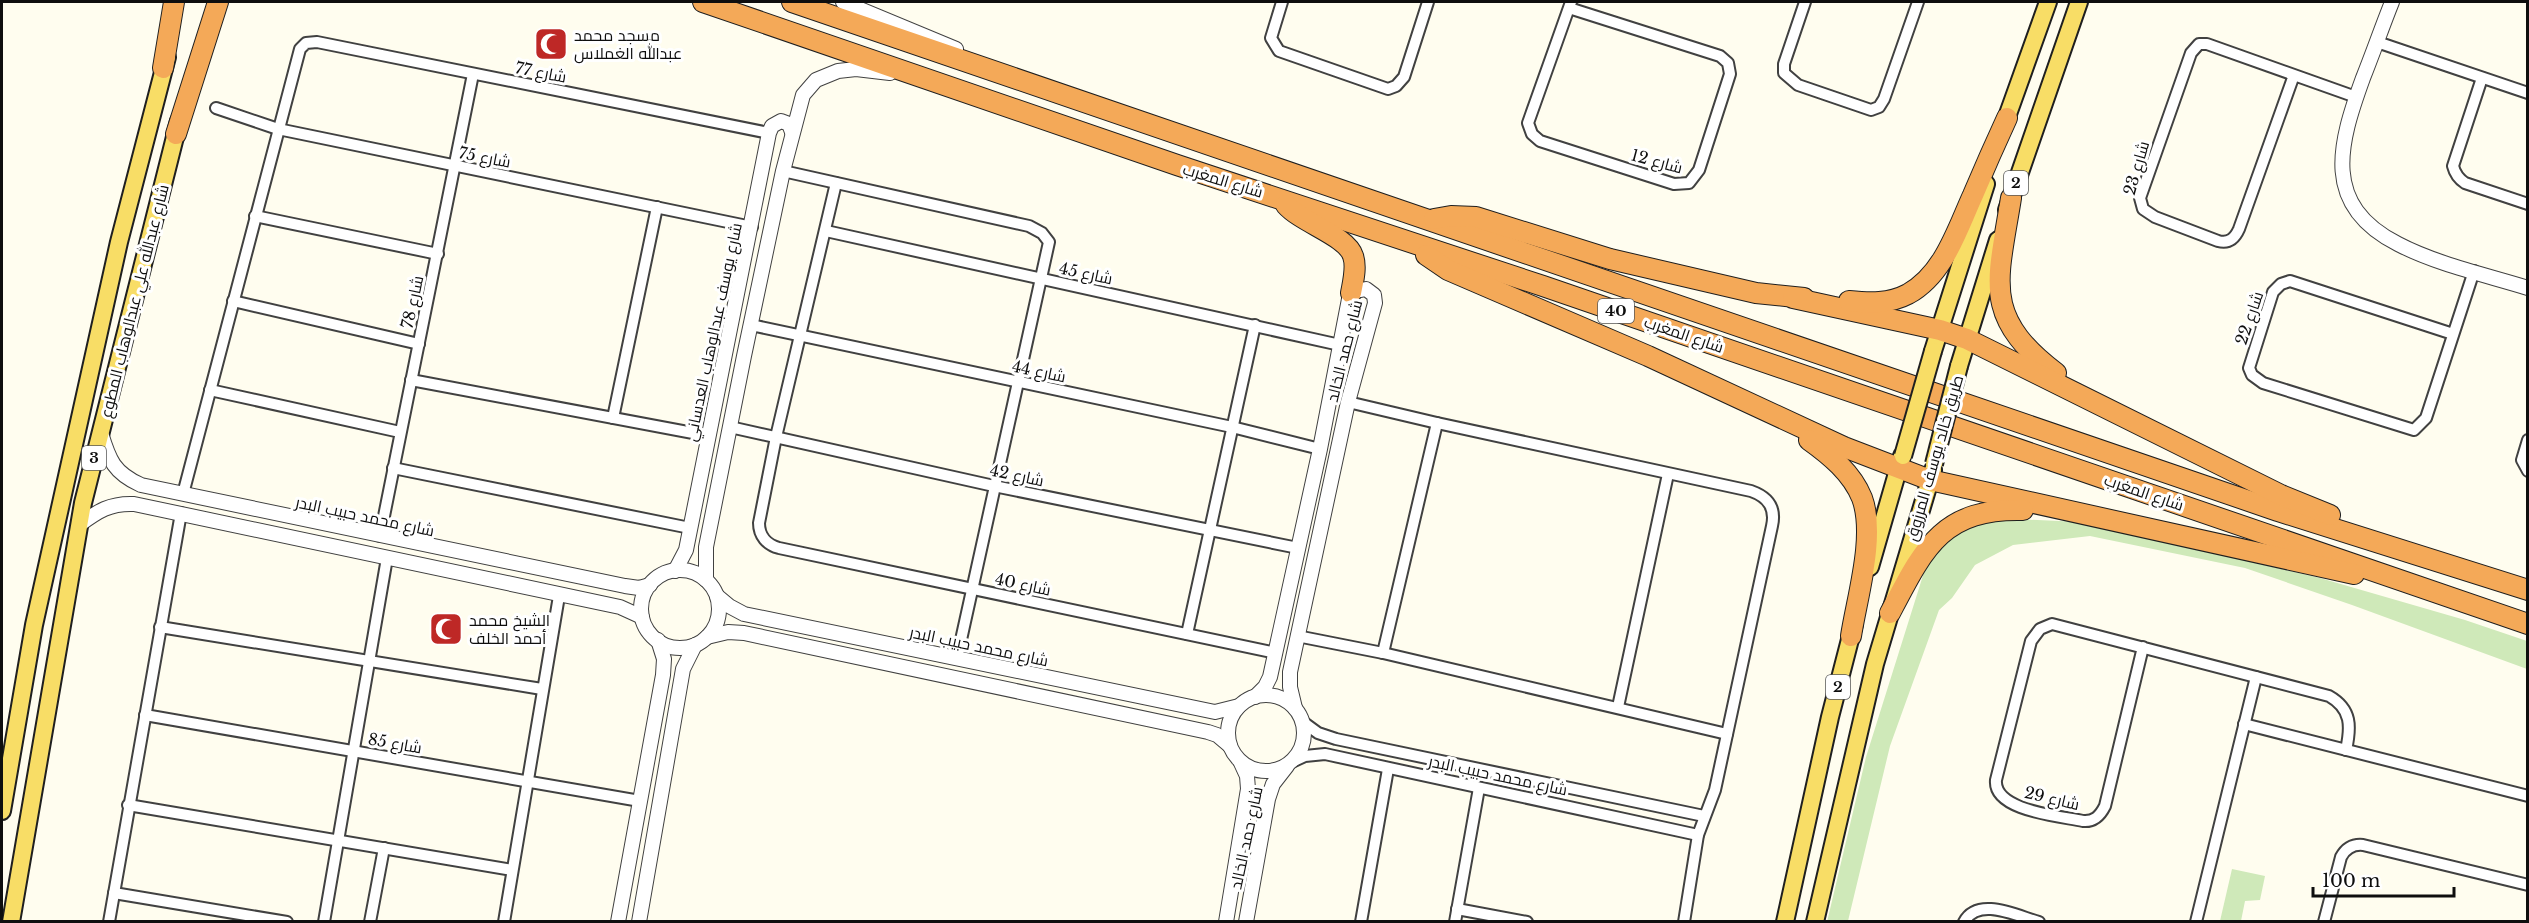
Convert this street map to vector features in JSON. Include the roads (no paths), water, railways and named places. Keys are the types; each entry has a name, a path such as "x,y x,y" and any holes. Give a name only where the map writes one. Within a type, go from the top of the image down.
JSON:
{"highway":[{"path":"163,68 174,2"},
{"path":"176,134 218,2"},
{"name":"شارع المغرب","path":"694,2 709,4 1176,165 1554,290 2528,624"},
{"name":"شارع المغرب","path":"792,2 1047,87 2267,507 2528,590"},
{"path":"1793,298 1881,302 1900,297 1918,287 1934,271 1950,246 2007,118"},
{"path":"1280,198 1303,220 1349,247 1354,267 1351,293"},
{"path":"2011,198 2000,275 2004,314 2024,345 2092,400"},
{"path":"1428,220 1441,216 1476,217 1610,259 1756,293 1793,298 1940,330 1967,339 2281,495 2446,563"},
{"path":"1416,245 1448,270 1648,356 1764,411 1900,462 2072,513 2319,568 2424,588"},
{"path":"1764,411 1814,444 1839,465 1862,498 1866,544 1851,636"},
{"path":"1890,613 1910,574 1932,543 1955,522 1977,513 2000,510 2072,513"}],"main road":[{"name":"شارع عبدالله علي عبدالوهاب المطوع","path":"2,811 34,625 119,242 163,68 183,2"},
{"name":"شارع عبدالله علي عبدالوهاب المطوع","path":"12,921 79,525 209,2"},
{"name":"طريق خالد يوسف المرزوق","path":"1785,921 1830,717 1900,462 1932,351 2007,118 2048,2"},
{"name":"طريق خالد يوسف المرزوق","path":"1815,921 1875,664 1932,472 1959,366 2011,198 2079,2"}],"street":[{"path":"843,2 1047,87"},
{"path":"1282,2 1271,38 1279,51 1388,88 1396,86 1404,77 1428,2"},
{"path":"1805,2 1784,64 1784,73 1797,85 1871,110 1879,107 1884,99 1918,2"},
{"path":"2392,2 2345,130 2341,164 2344,181 2355,207 2375,229 2398,245 2528,288"},
{"name":"شارع 12","path":"1570,5 1720,56 1728,63 1730,74 1699,170 1689,183 1674,184 1540,141 1532,134 1528,123 1570,5"},
{"name":"شارع 77","path":"278,129 300,49 306,43 316,42 769,133"},
{"path":"2377,42 2528,93"},
{"name":"شارع 23","path":"2294,75 2239,229 2233,238 2226,242 2218,241 2155,217 2143,209 2140,198 2190,53 2196,46 2208,44 2356,97"},
{"path":"706,580 706,547 744,356 783,171 803,95 811,84 822,76 838,71 856,69 914,75"},
{"name":"شارع 78","path":"380,536 473,74"},
{"path":"2482,78 2453,166 2454,170 2465,183 2528,204"},
{"name":"شارع 75","path":"216,108 278,129 752,227"},
{"path":"769,133 772,126 781,121 789,124 792,132"},
{"path":"183,494 278,129"},
{"name":"شارع يوسف عبدالوهاب العدساني","path":"675,571 684,558 769,133"},
{"path":"783,171 1029,226 1042,233 1049,245 957,658"},
{"path":"776,436 836,183"},
{"path":"613,418 657,207"},
{"path":"255,216 438,254"},
{"name":"شارع 45","path":"826,231 1340,345"},
{"name":"شارع 22","path":"2452,334 2290,280 2278,286 2273,292 2249,368 2252,375 2263,383 2413,430 2420,426 2426,418 2474,272"},
{"name":"شارع حمد الخالد","path":"1255,697 1268,682 1276,653 1351,293 1366,289 1374,295 1376,300 1348,402 1297,636 1289,683 1295,708"},
{"path":"233,301 418,344"},
{"name":"شارع 44","path":"751,324 1232,427 1320,449"},
{"path":"1187,634 1256,326"},
{"path":"725,355 734,362 744,356"},
{"path":"720,379 728,375 732,376 738,382 738,387"},
{"path":"411,380 709,436"},
{"path":"210,390 400,432"},
{"path":"1348,402 1751,491 1765,497 1772,507 1772,526 1715,790 1698,835 1683,921"},
{"path":"1383,653 1437,423"},
{"name":"شارع 42","path":"730,427 994,486 1298,548"},
{"name":"شارع محمد حبيب البدر","path":"101,433 108,456 116,470 141,485 625,586 639,588 650,585"},
{"name":"شارع 40","path":"776,436 759,523 760,532 766,541 779,548 1276,653"},
{"path":"2528,440 2522,460 2528,471"},
{"path":"393,468 690,528"},
{"path":"1618,707 1668,474"},
{"path":"134,504 130,496 134,488 141,485"},
{"path":"1312,485 1314,489 1321,492 1329,488"},
{"path":"79,525 101,509 116,503 134,504 624,608 642,617"},
{"path":"1306,510 1314,506 1322,510 1324,514"},
{"path":"249,528 256,524 258,517 255,510"},
{"path":"109,921 181,513"},
{"path":"278,533 278,520 283,516"},
{"path":"462,574 466,568 465,553"},
{"path":"324,921 387,558"},
{"path":"487,580 483,571 487,563 495,559"},
{"path":"707,637 718,618 717,596 706,580 695,573 675,571 661,576 650,585 644,597 642,617 650,632 658,640 676,647 695,645 707,637 737,632 852,655 1196,729 1217,735 1230,746 1241,763 1248,768 1264,772 1289,764 1303,743 1303,722 1295,708 1280,697 1267,695 1255,697 1239,706 1229,725 1230,746"},
{"path":"504,921 559,596"},
{"name":"شارع محمد حبيب البدر","path":"717,596 744,614 1200,709 1220,712 1239,706"},
{"path":"737,632 735,621 744,614"},
{"name":"شارع 29","path":"2143,647 2105,806 2098,817 2090,821 2083,821 2019,807 2001,797 1996,790 1996,780 2031,641 2036,632 2044,626 2057,625 2143,647 2256,677 2323,694 2337,701 2345,711 2350,731 2346,750"},
{"path":"160,627 543,689"},
{"path":"829,651 835,639 833,632"},
{"path":"1297,636 1383,653 1727,734"},
{"path":"852,655 849,648 851,641 858,637"},
{"path":"618,921 664,665 663,653 658,640"},
{"path":"639,921 683,669 695,645"},
{"path":"664,665 675,661 683,669"},
{"path":"2196,921 2256,677"},
{"path":"1064,701 1070,697 1073,690 1071,682"},
{"path":"1091,707 1088,699 1091,691 1098,688"},
{"path":"1196,729 1202,723 1203,716 1200,709"},
{"name":"شارع 85","path":"145,715 640,801"},
{"name":"شارع محمد حبيب البدر","path":"1303,722 1318,733 1336,739 1704,816"},
{"path":"2244,724 2528,796"},
{"path":"1330,756 1327,745 1336,739"},
{"name":"شارع محمد حبيب البدر","path":"1289,764 1315,753 1698,835"},
{"name":"شارع حمد الخالد","path":"1226,921 1248,796 1248,780 1241,763"},
{"name":"شارع حمد الخالد","path":"1246,921 1268,799 1273,784 1289,764"},
{"path":"1362,921 1388,769"},
{"path":"1529,798 1538,792 1536,781"},
{"path":"1551,803 1547,793 1555,785"},
{"path":"1455,921 1479,788"},
{"path":"1248,796 1259,791 1268,799"},
{"path":"128,805 512,870"},
{"path":"2324,921 2341,857 2345,850 2354,845 2363,845 2528,885"},
{"path":"370,921 384,848"},
{"path":"114,893 287,921"},
{"path":"1964,921 1973,911 1983,908 2039,921"},
{"path":"1457,909 1527,921"}],"place":[{"name":"مسجد محمد عبدالله الغملاس","path":"551,44"},
{"name":"الشيخ محمد أحمد الخلف","path":"446,629"}]}
